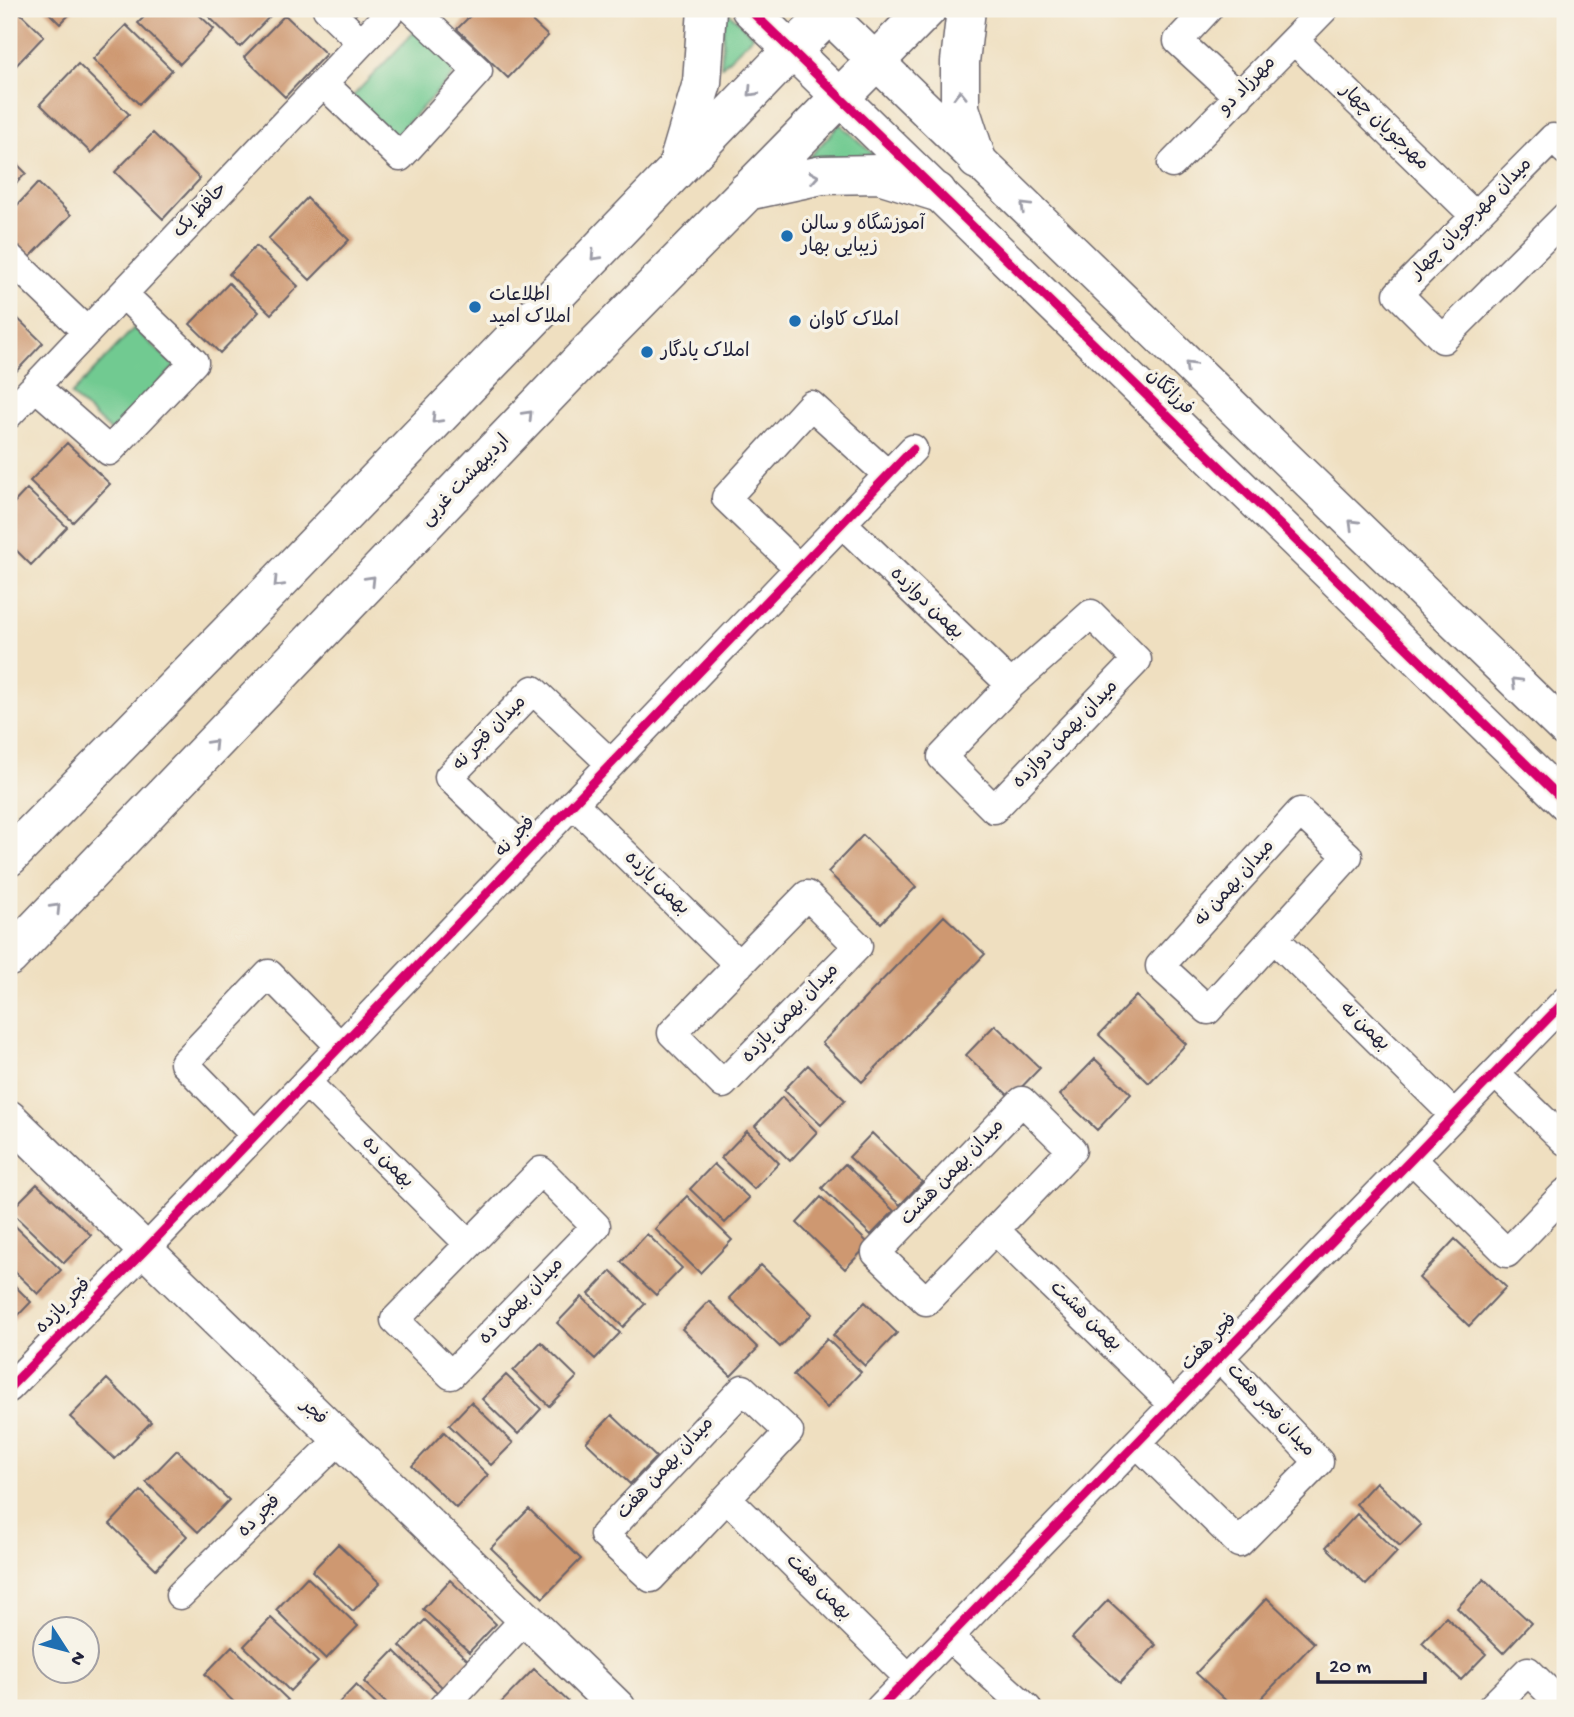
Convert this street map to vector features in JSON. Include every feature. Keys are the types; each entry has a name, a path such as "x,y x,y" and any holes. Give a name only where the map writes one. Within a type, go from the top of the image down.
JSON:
{"main road":[{"path":"675,173 702,83 707,9"},
{"name":"اردیبهشت غربی","path":"9,957 553,390 927,9"},
{"path":"966,9 960,62 960,108 976,160"},
{"path":"9,857 675,173 828,11"},
{"path":"747,191 822,175 879,174 937,192"}],"street":[{"path":"327,9 361,43"},
{"name":"حافظ یک","path":"9,414 393,9"},
{"path":"323,83 400,157 478,71 412,9"},
{"name":"فرزانگان","path":"749,9 1565,802"},
{"path":"1208,9 1178,41 1239,97"},
{"name":"مهرزاد دو","path":"1172,164 1324,9"},
{"name":"فرزانگان","path":"828,11 976,160 1565,729"},
{"name":"مهرجویان چهار","path":"1294,40 1475,216"},
{"name":"میدان مهرجویان چهار","path":"1565,150 1553,138 1398,294 1443,339 1565,218"},
{"path":"9,257 87,332"},
{"path":"35,386 109,451 194,362 123,294"},
{"path":"799,568 726,498 811,405 888,475"},
{"name":"فجر نه","path":"145,1250 913,449"},
{"name":"بهمن دوازده","path":"842,523 1011,685"},
{"name":"میدان بهمن دوازده","path":"1091,614 1137,660 995,809 942,757 1011,685 1091,614"},
{"name":"میدان فجر نه","path":"527,852 449,777 533,690 611,764"},
{"name":"بهمن یازده","path":"573,803 739,965"},
{"name":"میدان بهمن نه","path":"1300,812 1348,856 1273,938 1208,1010 1160,966 1300,812"},
{"name":"میدان بهمن یازده","path":"807,895 858,946 723,1084 671,1033 739,965 807,895"},
{"name":"بهمن نه","path":"1273,938 1454,1115"},
{"path":"255,1135 184,1063 269,974 340,1046"},
{"name":"فجر هفت","path":"880,1708 1565,1001"},
{"path":"1495,1073 1565,1141"},
{"name":"بهمن ده","path":"306,1082 469,1244"},
{"name":"میدان بهمن هشت","path":"1022,1101 1072,1150 995,1230 926,1301 876,1253 1022,1101"},
{"name":"فجر","path":"9,1118 618,1708"},
{"path":"1412,1159 1507,1253 1565,1193"},
{"name":"میدان بهمن ده","path":"541,1171 596,1226 451,1375 395,1320 469,1244 541,1171"},
{"name":"بهمن هشت","path":"995,1230 1174,1405"},
{"name":"فجر یازده","path":"9,1388 145,1250"},
{"name":"میدان فجر هفت","path":"1137,1443 1239,1543 1319,1462 1220,1358"},
{"name":"میدان بهمن هفت","path":"743,1389 789,1432 727,1498 651,1578 604,1535 743,1389"},
{"name":"فجر ده","path":"180,1595 340,1438"},
{"name":"بهمن هفت","path":"727,1498 909,1678"},
{"path":"442,1708 525,1619"},
{"path":"949,1637 1027,1708"},
{"path":"1491,1708 1528,1671 1565,1708"}],"green space":[{"path":"725,9 753,36 721,67"},
{"path":"416,30 458,70 394,137 352,97"},
{"path":"840,124 876,157 808,159"},
{"path":"134,328 175,366 113,433 71,395"}],"building":[{"path":"9,9 16,9 44,36 9,73"},
{"path":"45,9 75,9 60,24"},
{"path":"152,9 193,9 214,29 180,64 138,23"},
{"path":"201,9 277,9 240,47"},
{"path":"347,9 361,9 354,16"},
{"path":"477,9 519,9 548,36 508,78 457,29"},
{"path":"285,15 326,54 285,97 244,57"},
{"path":"126,25 172,70 139,104 93,59"},
{"path":"78,64 129,114 91,153 40,104"},
{"path":"153,133 200,179 163,219 115,172"},
{"path":"9,156 26,173 9,191"},
{"path":"38,183 71,215 28,259 9,240 9,214"},
{"path":"307,198 349,240 310,280 268,239"},
{"path":"256,246 298,286 271,314 229,274"},
{"path":"229,283 259,312 220,353 190,324"},
{"path":"9,310 43,343 9,379"},
{"path":"67,443 110,484 73,522 30,481"},
{"path":"27,489 67,527 31,565 9,543 9,508"},
{"path":"863,835 916,887 881,923 828,872"},
{"path":"944,916 985,954 862,1082 822,1043"},
{"path":"1136,996 1186,1044 1149,1083 1099,1035"},
{"path":"995,1025 1040,1068 1011,1098 966,1055"},
{"path":"1095,1059 1131,1094 1097,1130 1060,1095"},
{"path":"808,1065 845,1100 821,1125 784,1090"},
{"path":"782,1097 817,1132 790,1161 755,1126"},
{"path":"747,1131 779,1163 754,1189 721,1158"},
{"path":"872,1133 922,1182 900,1205 849,1157"},
{"path":"714,1164 749,1198 725,1223 690,1189"},
{"path":"845,1164 894,1211 871,1235 822,1188"},
{"path":"37,1184 91,1235 64,1263 10,1211"},
{"path":"687,1196 732,1240 700,1273 655,1229"},
{"path":"821,1197 869,1244 845,1269 797,1223"},
{"path":"11,1222 61,1270 38,1294 9,1266"},
{"path":"647,1234 682,1268 656,1295 621,1262"},
{"path":"1455,1239 1506,1287 1469,1326 1419,1278"},
{"path":"761,1265 812,1314 780,1347 729,1298"},
{"path":"611,1271 645,1304 623,1327 589,1294"},
{"path":"9,1280 31,1302 9,1325"},
{"path":"582,1297 620,1333 595,1359 557,1323"},
{"path":"709,1301 758,1348 731,1376 682,1329"},
{"path":"865,1302 897,1333 865,1366 833,1335"},
{"path":"827,1339 861,1372 827,1408 793,1375"},
{"path":"541,1342 577,1377 549,1406 513,1371"},
{"path":"506,1375 541,1409 518,1434 482,1399"},
{"path":"107,1379 151,1422 115,1459 70,1417"},
{"path":"471,1402 513,1443 491,1465 449,1425"},
{"path":"612,1415 656,1457 630,1484 586,1442"},
{"path":"444,1432 488,1475 456,1508 412,1466"},
{"path":"177,1450 229,1500 198,1532 146,1482"},
{"path":"1376,1482 1421,1525 1400,1546 1356,1504"},
{"path":"141,1491 187,1536 156,1569 110,1524"},
{"path":"529,1509 581,1559 543,1598 491,1548"},
{"path":"1357,1514 1397,1552 1366,1585 1326,1547"},
{"path":"338,1544 380,1583 353,1611 312,1571"},
{"path":"307,1577 358,1626 326,1659 276,1610"},
{"path":"1484,1579 1531,1623 1503,1653 1457,1608"},
{"path":"450,1580 496,1624 469,1652 423,1609"},
{"path":"1267,1598 1314,1643 1252,1708 1234,1708 1196,1673"},
{"path":"1108,1600 1156,1645 1120,1683 1072,1638"},
{"path":"1446,1617 1486,1654 1461,1680 1422,1643"},
{"path":"271,1618 318,1662 290,1691 244,1646"},
{"path":"425,1620 470,1662 444,1689 400,1646"},
{"path":"232,1646 288,1700 279,1708 240,1708 205,1674"},
{"path":"394,1651 439,1694 426,1708 391,1708 364,1682"},
{"path":"534,1669 575,1708 496,1708"},
{"path":"356,1685 380,1708 334,1708"}],"cycle path":[{"path":"749,9 1565,802"},
{"path":"9,1388 145,1250 913,449"},
{"path":"880,1708 1565,1001"}],"place":[{"name":"آموزشگاه و سالن زیبایی بهار","path":"787,236"},
{"name":"اطلاعات املاک امید","path":"475,307"},
{"name":"املاک کاوان","path":"795,321"},
{"name":"املاک یادگار","path":"647,352"}]}
